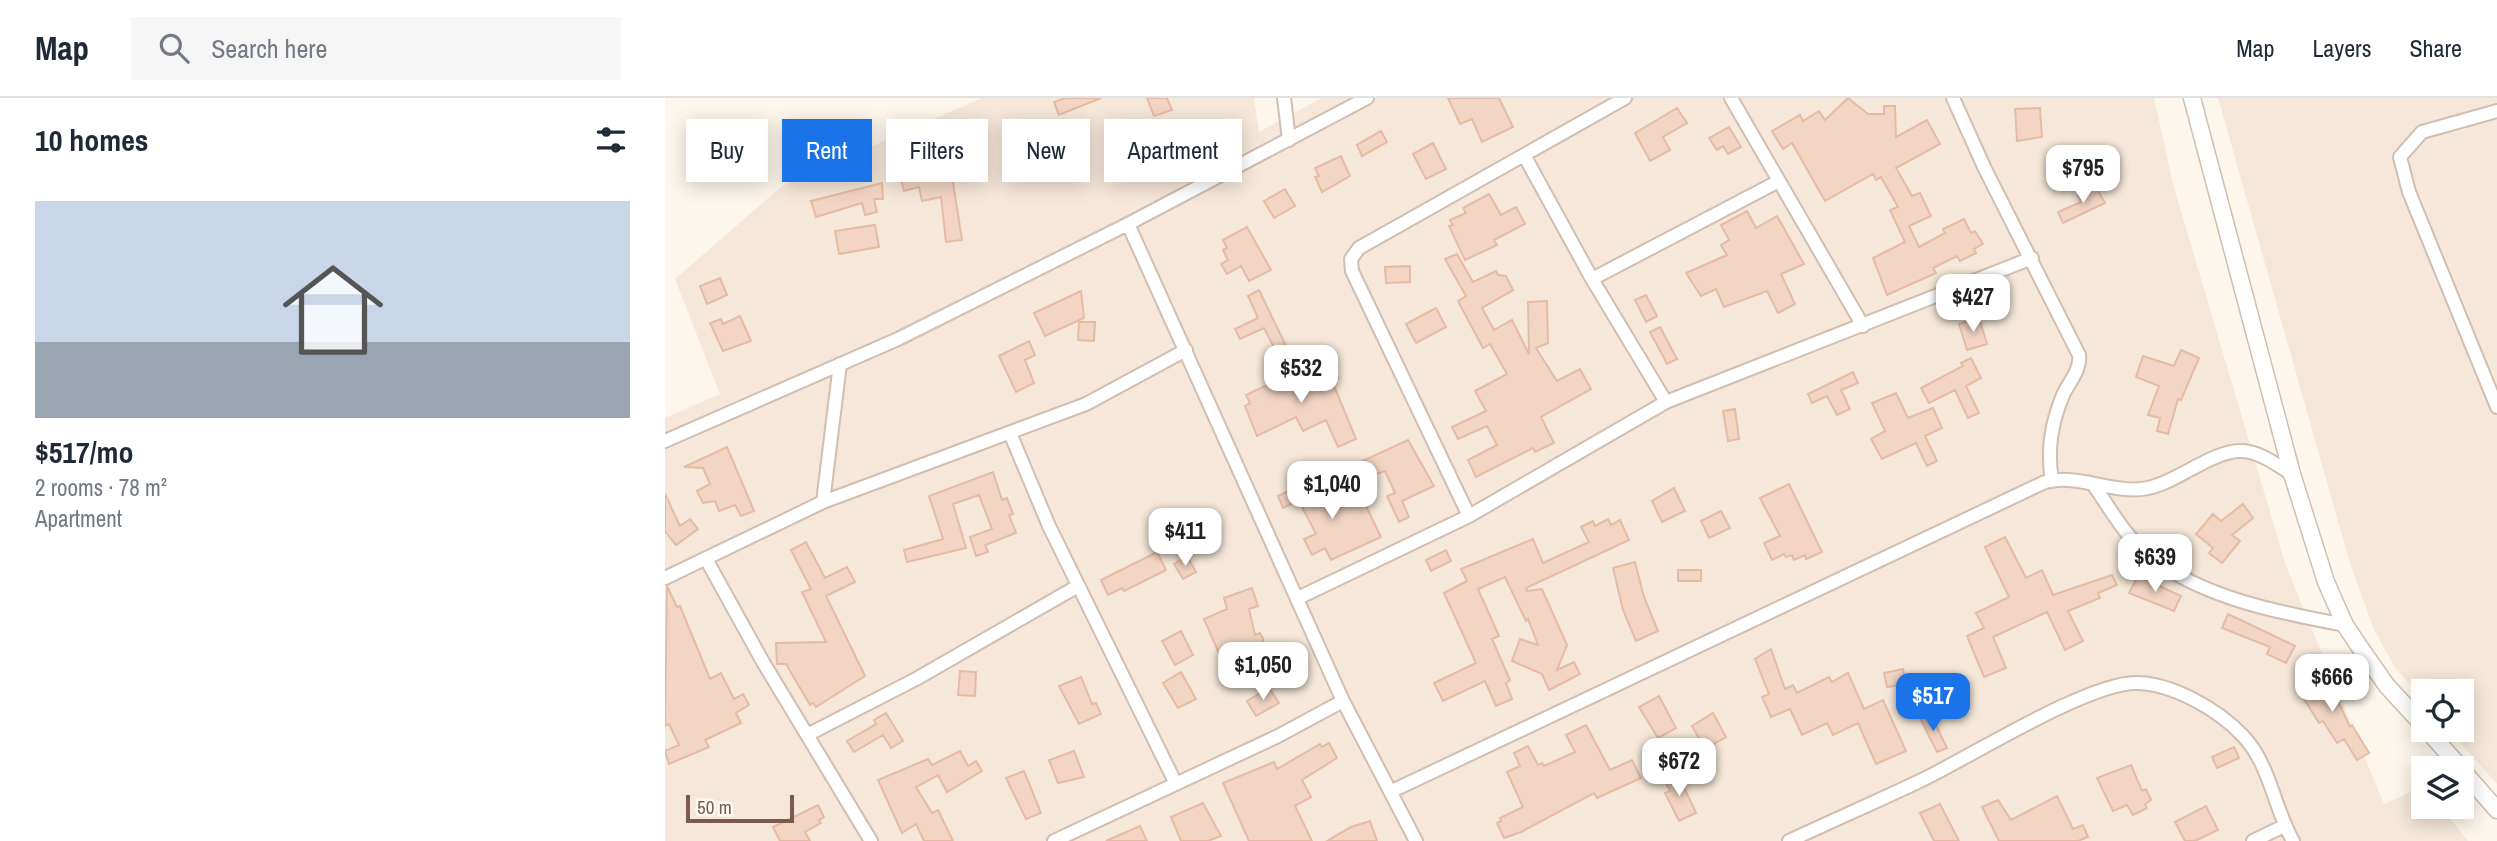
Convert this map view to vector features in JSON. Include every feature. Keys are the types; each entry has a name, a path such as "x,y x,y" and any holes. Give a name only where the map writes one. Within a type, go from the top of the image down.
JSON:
{"street":[{"path":"1283,98 1289,140"},
{"path":"665,441 898,339 1128,224 1367,98"},
{"path":"1469,516 1421,422 1350,263 1359,248 1625,98"},
{"path":"1731,98 1777,182 1863,326"},
{"path":"1953,98 1985,169 2032,258 2080,360 2051,429 2048,461 2052,481"},
{"path":"2192,98 2292,474 2326,582 2345,625 2387,686 2411,712"},
{"path":"2497,111 2422,132 2400,157 2409,192 2497,407"},
{"path":"1524,155 1592,279 1666,402"},
{"path":"1592,279 1777,182"},
{"path":"1128,224 1343,701 1416,841"},
{"path":"1298,598 1469,516 1666,402 2032,258"},
{"path":"665,578 823,502 1086,404 1186,350"},
{"path":"823,502 840,364"},
{"path":"1010,433 1049,526 1176,784"},
{"path":"1392,791 2052,481 2128,489 2151,487 2221,455 2245,451 2258,454 2292,474"},
{"path":"2093,484 2127,533 2153,560 2188,578 2249,603 2345,625"},
{"path":"706,559 762,662 871,841"},
{"path":"807,734 916,679 1078,586"},
{"path":"1789,841 1925,779 2071,704 2133,683 2169,688 2235,727 2256,754 2284,826 2293,841"},
{"path":"1054,841 1343,701"},
{"path":"2437,742 2450,756"},
{"path":"2474,784 2497,810"},
{"path":"2253,841 2284,826"}],"shaded area":[{"path":"982,98 1254,98 1259,132 1322,98 2154,98 2173,184 2286,566 2384,804 2411,792 2411,819 2451,819 2468,841 665,841 665,418 720,394 675,279 782,186 791,182 872,182 872,146 886,140 886,182 988,182 988,119 934,119"},
{"path":"2218,98 2497,98 2497,784 2460,742 2474,742 2474,679 2411,679 2411,686 2396,669 2374,630 2349,560"}],"building":[{"path":"1065,98 1101,98 1059,115 1054,102"},
{"path":"1147,98 1167,98 1172,110 1154,116"},
{"path":"1448,98 1499,98 1513,127 1482,142 1472,119 1460,124"},
{"path":"1848,98 1868,114 1884,114 1884,106 1895,106 1896,137 1927,120 1940,144 1896,168 1912,196 1920,193 1931,216 1909,226 1919,247 1945,233 1943,229 1964,219 1971,233 1975,231 1983,244 1974,249 1976,253 1960,261 1957,256 1933,268 1936,273 1887,295 1873,258 1905,242 1890,210 1898,207 1881,177 1876,180 1873,174 1825,201 1792,143 1783,149 1772,131 1800,115 1803,121 1819,111 1825,120"},
{"path":"1677,108 1687,123 1663,137 1670,150 1650,161 1635,133"},
{"path":"2040,108 2042,137 2017,141 2015,109"},
{"path":"1729,127 1741,147 1728,154 1723,146 1717,150 1709,138"},
{"path":"1381,131 1387,142 1362,156 1357,145"},
{"path":"1433,143 1446,169 1426,179 1413,154"},
{"path":"1341,156 1350,176 1322,192 1315,177 1319,176 1315,168"},
{"path":"902,182 953,182 962,240 946,242 941,197 922,201 919,187 904,191"},
{"path":"882,183 883,199 874,199 877,212 865,215 862,203 816,217 811,201"},
{"path":"2096,187 2105,203 2063,223 2058,212 2081,202 2078,196"},
{"path":"1285,189 1295,206 1274,218 1264,201"},
{"path":"1489,194 1501,215 1516,207 1525,224 1494,240 1497,245 1465,260 1449,226 1453,225 1450,220 1466,213 1463,208"},
{"path":"1747,211 1756,228 1777,216 1804,264 1781,274 1795,304 1778,313 1767,291 1724,307 1716,289 1701,296 1686,273 1727,255 1721,245 1729,240 1721,225"},
{"path":"875,225 879,247 839,254 835,231"},
{"path":"1247,227 1271,270 1249,281 1241,266 1227,274 1221,264 1228,260 1223,250 1227,248 1223,240"},
{"path":"1457,254 1473,282 1496,271 1498,275 1506,276 1513,290 1482,308 1494,330 1512,320 1529,354 1528,302 1547,301 1548,343 1536,348 1557,381 1580,369 1591,389 1541,417 1554,443 1535,452 1533,448 1476,477 1468,460 1497,445 1487,426 1458,439 1452,427 1486,411 1475,391 1507,374 1490,344 1483,348 1458,301 1466,296 1445,259"},
{"path":"1410,266 1410,282 1386,283 1385,267"},
{"path":"720,278 727,295 707,304 700,286"},
{"path":"1259,290 1287,348 1277,353 1264,328 1240,339 1235,329 1258,318 1248,296"},
{"path":"1081,291 1084,318 1045,336 1034,313"},
{"path":"1646,295 1657,316 1646,322 1635,300"},
{"path":"1436,308 1446,327 1416,343 1406,324"},
{"path":"740,316 751,341 723,351 710,323 721,319 723,324"},
{"path":"1979,318 1987,344 1967,350 1959,324"},
{"path":"1079,322 1095,322 1094,341 1078,340"},
{"path":"1660,327 1677,359 1667,364 1650,332"},
{"path":"1029,341 1035,355 1025,360 1034,383 1016,392 999,356"},
{"path":"2181,350 2199,358 2181,400 2178,399 2168,434 2157,431 2160,418 2148,415 2159,386 2136,377 2143,356 2174,366"},
{"path":"1971,358 1981,378 1966,386 1979,413 1968,418 1955,390 1929,403 1921,388 1963,366 1961,363"},
{"path":"1333,368 1338,378 1332,381 1356,439 1338,447 1326,420 1303,431 1296,417 1257,436 1245,406 1250,403 1246,395 1297,371 1303,381"},
{"path":"1853,372 1858,383 1841,390 1850,409 1837,415 1827,396 1812,403 1808,394"},
{"path":"1896,393 1908,418 1933,408 1942,428 1925,436 1937,461 1927,466 1916,443 1882,459 1871,439 1885,431 1872,403"},
{"path":"1735,409 1739,439 1728,441 1723,411"},
{"path":"1408,440 1434,486 1402,501 1409,517 1399,522 1387,496 1395,493 1385,471 1377,474 1375,469 1342,475 1341,471"},
{"path":"727,447 754,511 741,516 735,505 719,511 715,501 703,503 697,491 710,484 703,468 684,467"},
{"path":"993,472 1002,500 1007,498 1013,514 1009,515 1016,533 985,545 988,552 976,556 970,537 992,529 979,495 953,504 966,548 907,562 904,550 943,539 929,496"},
{"path":"1315,478 1332,512 1362,498 1381,537 1331,560 1325,548 1312,555 1304,539 1316,534 1302,507 1298,501 1283,508 1278,496"},
{"path":"1789,484 1822,552 1806,559 1805,555 1794,560 1792,555 1786,557 1784,554 1772,560 1764,543 1780,536 1760,498"},
{"path":"1674,488 1685,511 1662,522 1652,501"},
{"path":"665,494 680,526 690,519 698,529 676,545 665,531"},
{"path":"2243,504 2253,518 2232,535 2240,541 2222,563 2209,553 2213,548 2196,534 2213,514 2221,521"},
{"path":"1721,511 1730,528 1709,538 1701,521"},
{"path":"1608,519 1611,525 1620,520 1629,540 1526,588 1527,591 1542,589 1567,645 1557,670 1574,662 1580,674 1549,690 1542,674 1512,661 1520,639 1538,645 1528,619 1526,621 1505,577 1478,589 1499,636 1492,639 1510,680 1506,683 1512,699 1496,706 1485,681 1443,701 1434,683 1476,663 1444,593 1467,581 1461,569 1533,539 1543,563 1589,542 1581,527 1593,521 1595,526"},
{"path":"2005,537 2026,578 2042,570 2053,595 2112,575 2117,585 2098,593 2100,598 2068,611 2083,641 2065,650 2047,612 1993,637 2006,668 1984,677 1967,636 1984,628 1976,613 2009,597 1985,547"},
{"path":"806,542 825,578 847,567 855,582 826,596 865,676 816,707 813,703 810,705 786,664 777,664 776,643 826,642 802,592 811,589 791,550"},
{"path":"1446,550 1451,561 1431,571 1426,560"},
{"path":"1157,552 1166,570 1124,591 1122,588 1108,595 1101,580"},
{"path":"1187,556 1196,572 1183,579 1174,564"},
{"path":"1635,562 1644,597 1658,631 1636,641 1623,610 1613,568"},
{"path":"1678,570 1701,570 1701,581 1678,581"},
{"path":"2138,576 2181,596 2174,611 2129,593"},
{"path":"667,586 677,607 680,606 710,679 721,673 734,699 743,694 749,705 736,713 741,723 705,740 709,747 669,764 665,751 679,745 669,724 665,726"},
{"path":"1252,588 1258,606 1249,609 1255,635 1260,633 1263,639 1262,669 1250,669 1251,647 1230,654 1228,650 1220,656 1204,619 1227,609 1224,598"},
{"path":"2228,614 2295,646 2286,663 2267,654 2270,647 2222,628"},
{"path":"1181,631 1193,655 1175,665 1162,641"},
{"path":"1771,649 1785,689 1793,685 1797,693 1829,677 1832,682 1848,673 1864,709 1883,700 1906,751 1876,764 1858,723 1833,735 1827,723 1802,735 1790,709 1771,717 1762,697 1769,694 1755,659"},
{"path":"1903,669 1906,684 1887,687 1884,673"},
{"path":"960,671 976,672 975,696 958,695"},
{"path":"1181,672 1196,699 1178,708 1163,683"},
{"path":"2325,673 2350,727 2352,725 2369,753 2357,760 2344,739 2337,743 2323,721 2319,723 2304,699 2308,697 2302,684"},
{"path":"1081,677 1092,704 1096,703 1101,714 1079,724 1059,686"},
{"path":"1269,688 1279,703 1256,716 1247,701"},
{"path":"1920,690 1930,712 1920,717 1910,695"},
{"path":"1659,696 1676,728 1658,738 1639,707"},
{"path":"886,713 903,741 891,748 883,735 854,752 847,741 876,724 874,720"},
{"path":"1713,713 1726,737 1705,749 1692,726"},
{"path":"1930,713 1947,748 1937,752 1920,718"},
{"path":"1586,725 1610,770 1632,760 1641,778 1597,798 1594,793 1521,832 1504,838 1497,823 1501,821 1500,818 1523,807 1507,772 1520,766 1514,753 1528,746 1538,765 1542,763 1544,766 1575,752 1566,735"},
{"path":"1329,743 1337,758 1302,780 1311,797 1295,806 1312,841 1249,841 1223,783 1274,762 1277,769 1320,744 1322,747"},
{"path":"2234,747 2239,758 2217,768 2212,757"},
{"path":"960,751 968,766 976,761 982,771 947,792 938,775 916,787 932,813 938,810 953,841 924,841 916,824 902,833 878,780 928,759 932,765"},
{"path":"1074,751 1084,777 1058,783 1049,760"},
{"path":"2131,765 2142,791 2146,789 2151,800 2145,804 2147,808 2133,815 2127,805 2113,811 2097,778"},
{"path":"1024,771 1041,813 1026,819 1006,778"},
{"path":"1677,772 1696,813 1679,821 1665,793 1670,791 1664,779"},
{"path":"2057,796 2073,829 2083,825 2088,837 2078,841 1999,841 1982,807 1998,800 2011,820"},
{"path":"1203,803 1221,836 1208,841 1181,841 1171,817"},
{"path":"1940,804 1959,841 1934,841 1920,813"},
{"path":"818,805 824,817 819,820 821,823 805,832 810,841 780,841 773,827"},
{"path":"2206,806 2218,830 2195,841 2185,841 2175,822"},
{"path":"1370,821 1377,841 1327,841 1351,827"},
{"path":"1140,826 1147,841 1106,841"}]}
